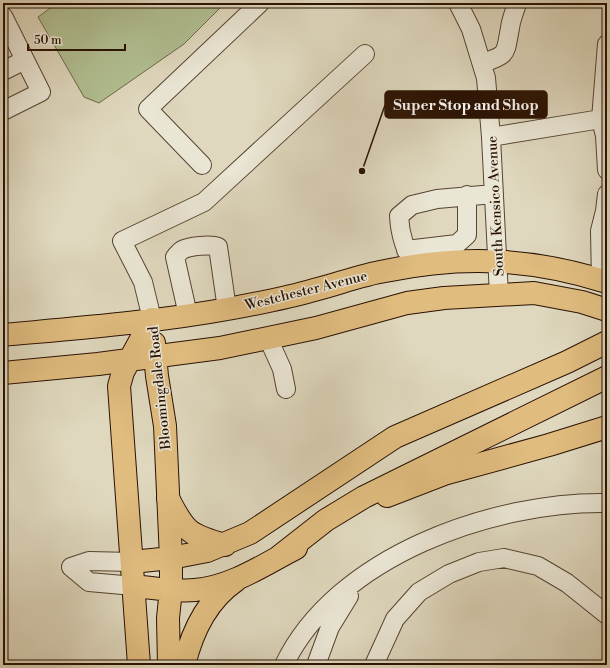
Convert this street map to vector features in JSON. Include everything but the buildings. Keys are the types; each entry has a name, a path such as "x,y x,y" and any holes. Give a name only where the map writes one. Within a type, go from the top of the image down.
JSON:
{"main road":[{"name":"Westchester Avenue","path":"3,335 152,320 273,301 377,272 410,258 449,253 548,266 604,281"},
{"path":"3,373 129,360 220,348 316,328 407,303 444,298 534,293 576,301 607,310"},
{"name":"Bloomingdale Road","path":"152,320 155,357 165,426 171,558 171,589 168,618 168,665"},
{"name":"Bloomingdale Road","path":"139,665 119,380 152,320"},
{"path":"132,562 171,558 207,551 225,545 271,520 395,437 567,362 602,344"},
{"path":"280,556 326,520 364,497 607,377"},
{"path":"184,665 193,633 206,611 223,592 243,576 337,526 366,507 411,486 444,474 549,445 607,427"},
{"path":"168,498 179,522 188,531 198,538 225,545"},
{"path":"134,586 197,590 243,576"}],"street":[{"path":"202,165 148,109 260,3"},
{"name":"South Kensico Avenue","path":"458,3 471,29 486,78 491,137 499,295"},
{"path":"482,64 499,58 507,49 510,26 517,3"},
{"path":"3,111 41,92 5,25"},
{"path":"607,44 601,119 605,136 607,170"},
{"path":"152,320 143,282 122,241 204,202 365,54"},
{"path":"3,71 25,60"},
{"path":"491,137 601,119"},
{"path":"410,258 400,233 399,216 412,205 437,199 467,195 494,194"},
{"path":"604,281 600,231 607,194"},
{"path":"449,253 467,235 467,195"},
{"path":"188,315 174,257 182,250 212,244 218,247 228,309"},
{"path":"268,338 282,369 286,389"},
{"path":"284,665 315,619 343,593 368,574 417,546 447,532 478,521 526,509 607,502"},
{"path":"374,665 395,618 419,592 449,574 479,562 504,558 538,566 567,583 607,615"},
{"path":"132,562 89,561 71,567 89,582 134,586"},
{"path":"316,665 330,627 340,609 352,592 368,574"}],"green space":[{"path":"57,3 225,3 184,44 99,103 84,97 38,17"}],"place":[{"name":"Super Stop and Shop","path":"362,171"}]}
